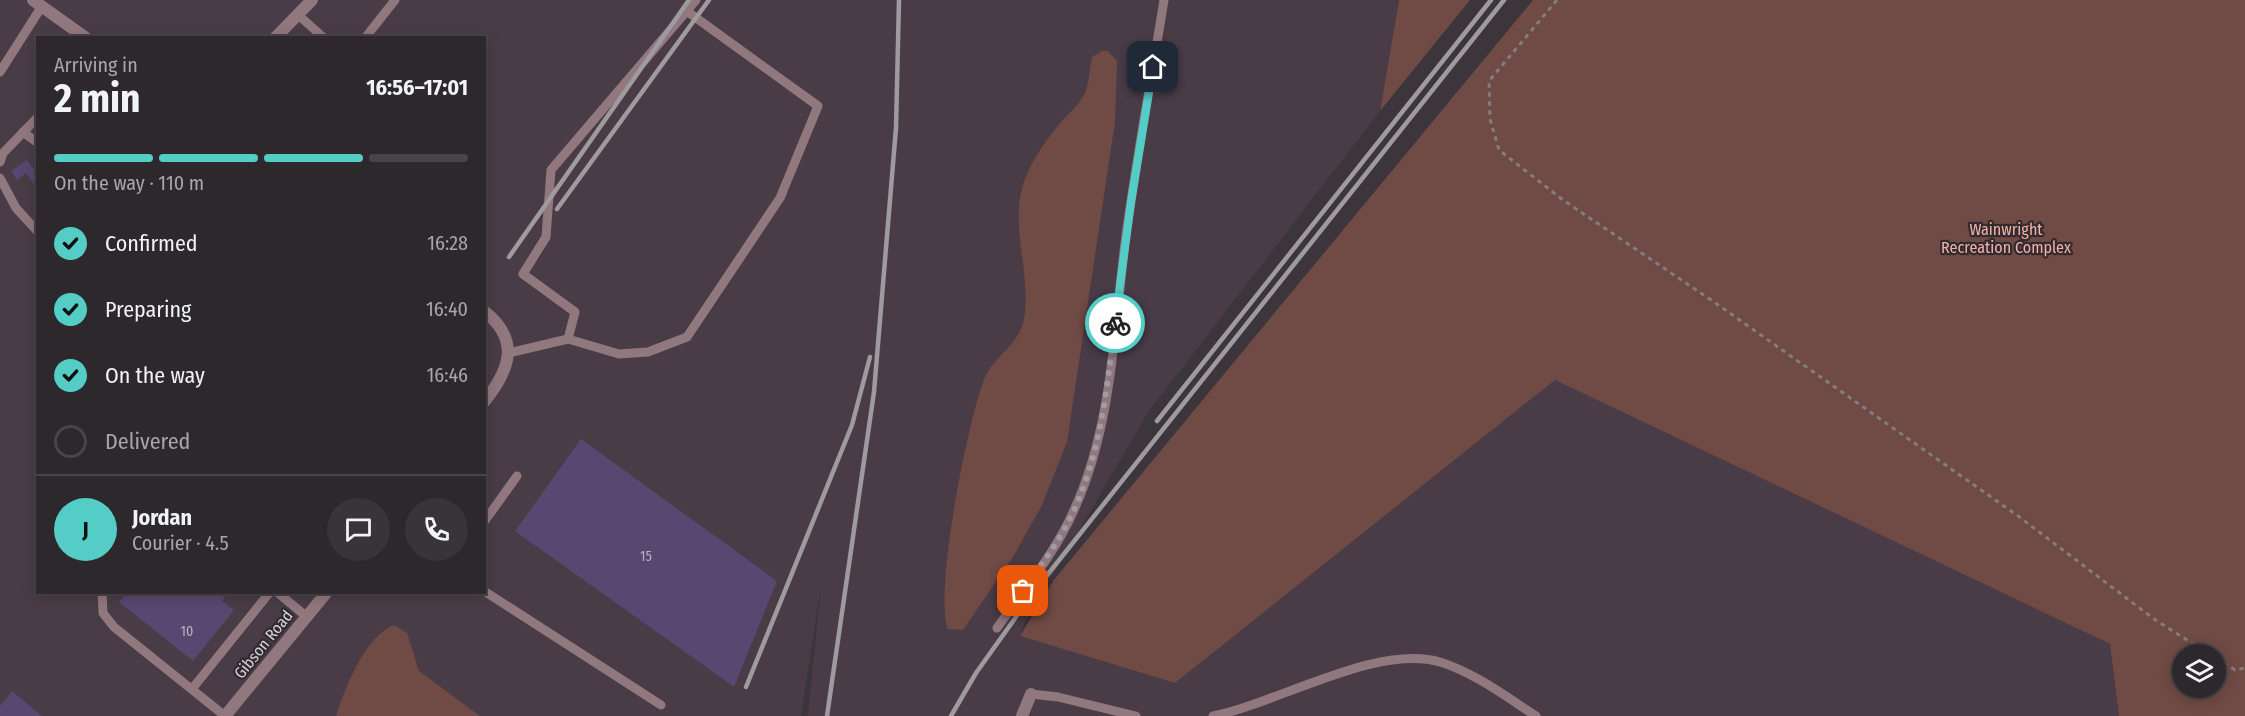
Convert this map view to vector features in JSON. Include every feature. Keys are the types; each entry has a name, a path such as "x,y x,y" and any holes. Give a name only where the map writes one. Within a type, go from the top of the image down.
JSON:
{"street":[{"path":"277,36 312,0"},
{"path":"37,3 83,36"},
{"path":"486,313 500,325 505,334 508,353 506,371 486,399"},
{"name":"Gibson Road","path":"225,716 325,594"},
{"path":"1022,716 1031,694"}],"lane":[{"path":"367,36 395,0"},
{"path":"568,339 575,312 523,274 546,237 551,170 696,0"},
{"path":"997,628 1048,555 1074,511 1092,462 1105,411 1131,202 1164,0"},
{"path":"0,72 37,3"},
{"path":"508,353 568,339 619,354 648,352 687,338 780,198 818,106 688,12"},
{"path":"297,14 322,36"},
{"path":"0,162 3,153 36,119"},
{"path":"23,132 36,142"},
{"path":"0,178 16,208 36,230"},
{"path":"486,519 517,476"},
{"path":"486,592 661,705"},
{"path":"102,594 103,613 114,627 225,716"},
{"path":"192,689 268,594"},
{"path":"279,594 307,617"},
{"path":"1213,716 1232,712 1338,674 1413,659 1437,662 1470,674 1536,716"},
{"path":"1031,694 1058,697 1136,716"}],"path":[{"path":"1557,0 1489,81 1490,119 1499,150 1563,200 1714,302 2018,516 2154,619 2193,644"},
{"path":"2226,664 2235,670 2245,668"}],"shaded area":[{"path":"0,0 1399,0 1380,111 1149,411 1024,624 1020,636 1175,683 1555,380 2110,644 2119,716 808,716 821,585 801,716 0,716"}],"green space":[{"path":"1399,0 1470,0 1380,111"},
{"name":"Wainwright Recreation Complex","path":"1533,0 2245,0 2245,716 2119,716 2110,644 1555,380 1175,683 1020,636 1053,581"},
{"path":"1102,51 1108,51 1117,61 1115,122 1067,442 1042,505 1014,555 963,630 948,629 945,610 945,580 949,543 971,426 986,375 1017,336 1024,319 1026,302 1019,231 1020,196 1025,179 1039,152 1085,93 1092,57"},
{"path":"394,625 407,633 419,671 480,716 336,716 365,651 384,631"}],"building":[{"path":"27,160 36,172 36,187 26,173 17,180 11,171"},
{"path":"581,439 777,581 734,687 515,531"},
{"path":"125,594 227,594 222,601 234,610 193,661 119,602"},
{"path":"12,691 42,716 0,716 0,706"}],"railway":[{"path":"509,257 689,0"},
{"path":"557,209 709,0"},
{"path":"827,716 874,392 896,128 899,0"},
{"path":"1157,421 1491,0"},
{"path":"951,716 976,673 1033,593 1504,0"},
{"path":"746,687 852,425 870,357"}],"way so far":[{"path":"1023,591 1074,511 1089,472 1105,411 1115,323"}],"route":[{"path":"1115,323 1131,202 1153,67"}]}
